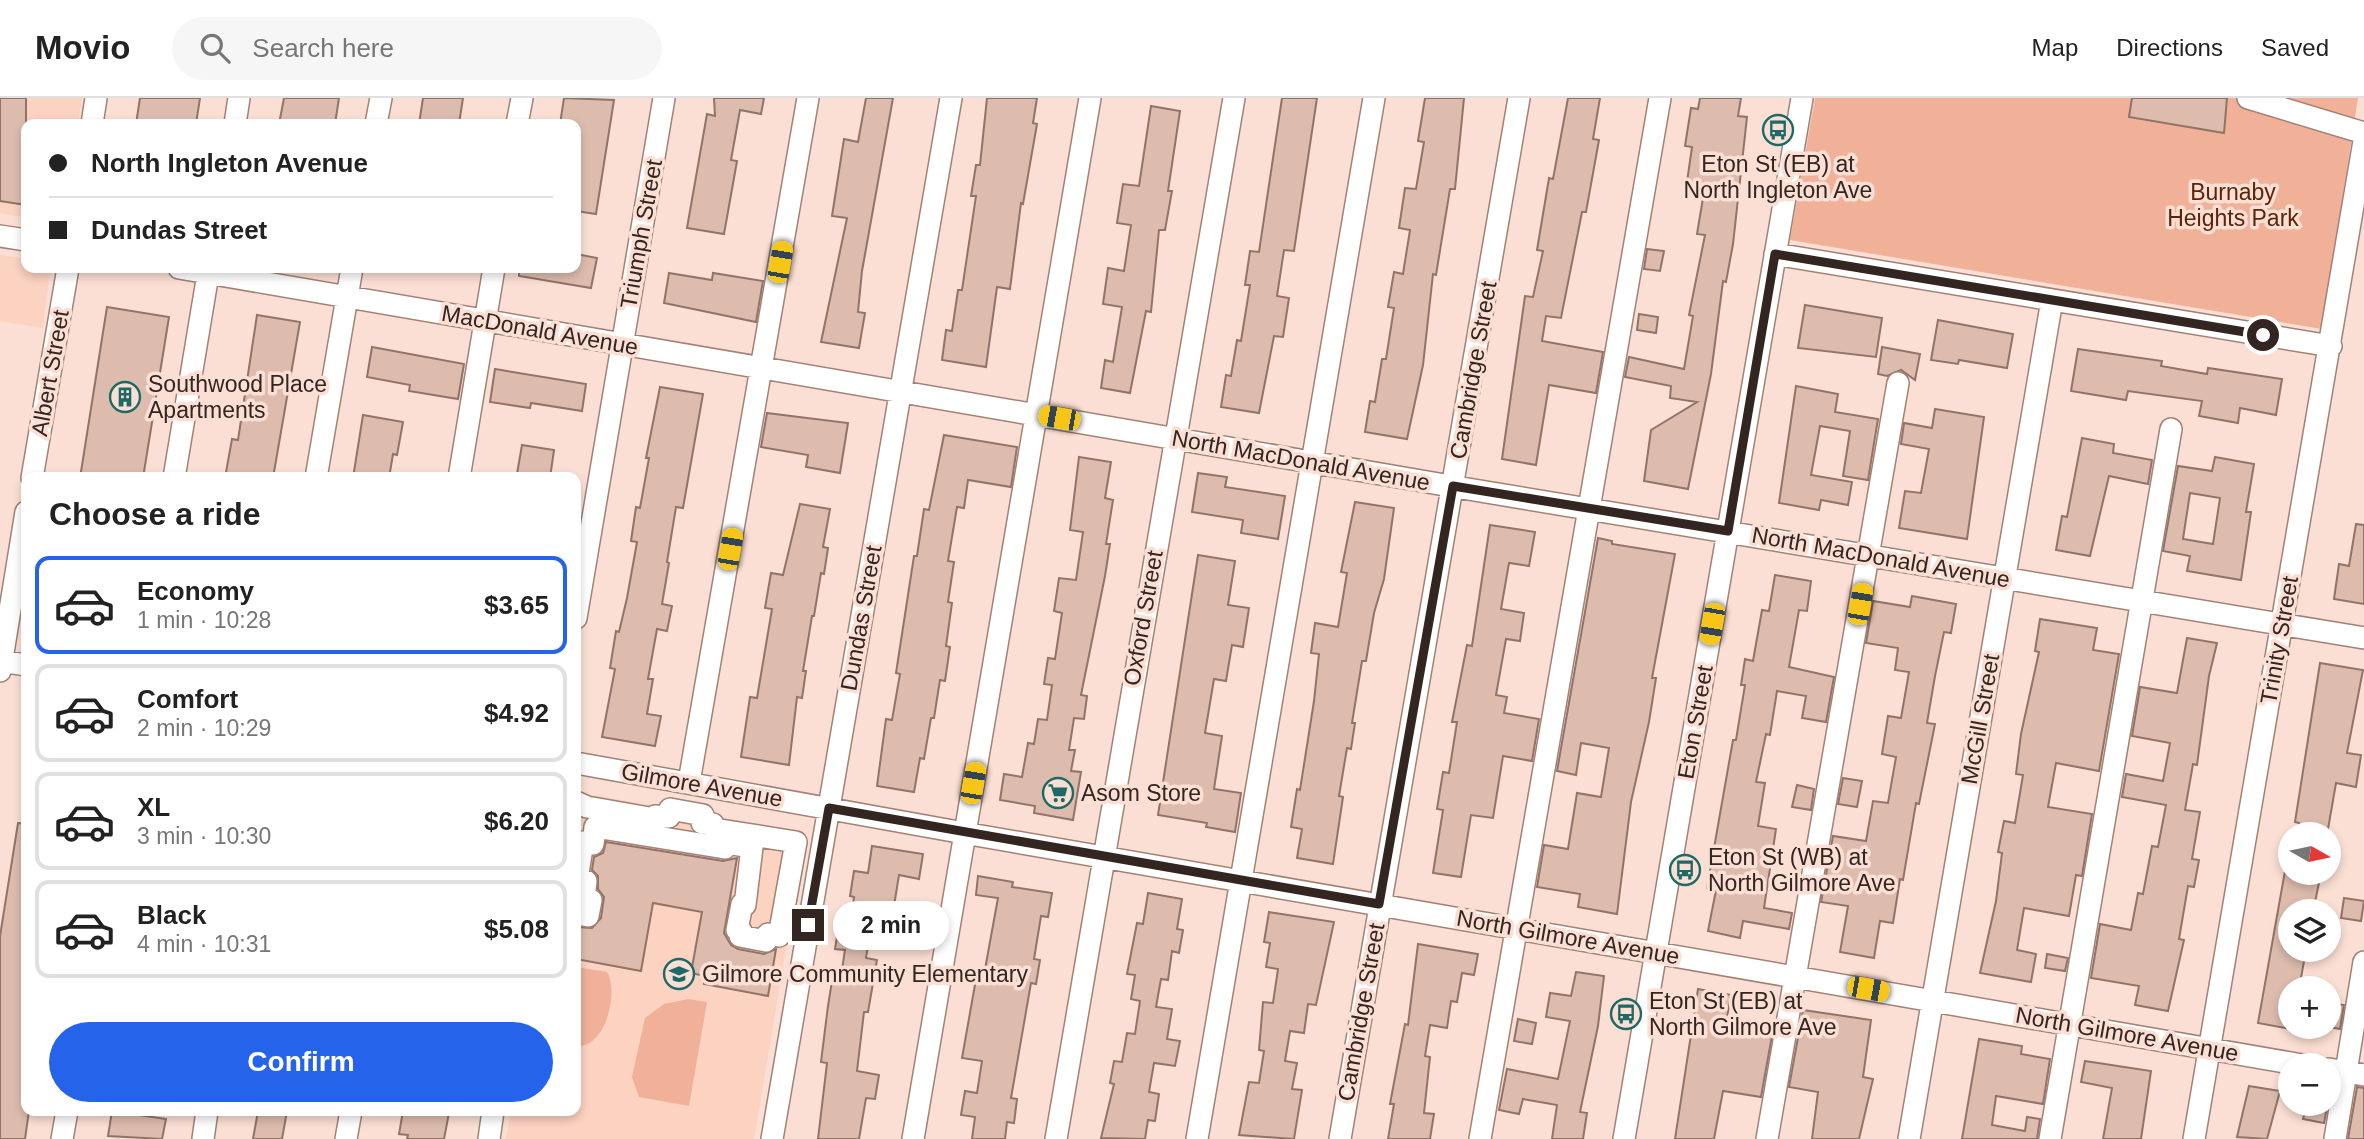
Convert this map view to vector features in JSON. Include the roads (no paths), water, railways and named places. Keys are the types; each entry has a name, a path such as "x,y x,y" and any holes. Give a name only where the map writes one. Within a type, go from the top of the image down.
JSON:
{"street":[{"path":"93,119 96,98"},
{"path":"235,119 239,98"},
{"path":"377,119 381,98"},
{"path":"518,119 522,98"},
{"name":"Triumph Street","path":"581,588 664,98"},
{"path":"689,782 808,98"},
{"name":"Dundas Street","path":"772,1139 951,98"},
{"path":"913,1139 1090,98"},
{"name":"Oxford Street","path":"1056,1139 1102,856 1234,98"},
{"path":"1197,1139 1374,98"},
{"name":"Cambridge Street","path":"1340,1139 1519,98"},
{"path":"1480,1139 1660,98"},
{"name":"Eton Street","path":"1624,1139 1802,98"},
{"path":"2248,98 2364,142"},
{"name":"Trinity Street","path":"2194,1139 2364,142"},
{"path":"0,236 21,239"},
{"path":"1775,254 2331,346"},
{"name":"Albert Street","path":"33,472 67,273"},
{"path":"175,472 208,273"},
{"name":"MacDonald Avenue","path":"224,273 347,297 900,391"},
{"path":"317,472 351,273"},
{"path":"460,472 493,273"},
{"name":"McGill Street","path":"1909,1139 2052,300"},
{"path":"1767,1139 1898,383"},
{"name":"North MacDonald Avenue","path":"900,391 2364,638"},
{"path":"2050,1139 2171,429"},
{"path":"21,542 1,664 21,665"},
{"name":"Gilmore Avenue","path":"581,764 829,808"},
{"path":"581,804 654,819 655,816 669,817 670,809 703,815 702,822 713,824 713,829 796,842 779,936 768,934 766,941 740,936 741,931 737,930 742,904 745,905 752,847 726,843 725,848 596,827 593,844 583,842 581,854"},
{"name":"North Gilmore Avenue","path":"829,808 2278,1061"},
{"path":"581,880 586,881 584,898 591,900 588,916 581,915"},
{"path":"2335,1139 2364,962"},
{"path":"62,1139 66,1116"},
{"path":"202,1139 206,1116"},
{"path":"346,1139 350,1116"},
{"path":"489,1139 493,1116"}],"place":[{"name":"Eton St (EB) at North Ingleton Ave","path":"1778,130"},
{"name":"Southwood Place Apartments","path":"125,397"},
{"name":"Asom Store","path":"1058,793"},
{"name":"Eton St (WB) at North Gilmore Ave","path":"1685,870"},
{"name":"Gilmore Community Elementary","path":"679,974"},
{"name":"Eton St (EB) at North Gilmore Ave","path":"1626,1014"}],"park label":[{"name":"Burnaby Heights Park","path":"2233,205"}]}
